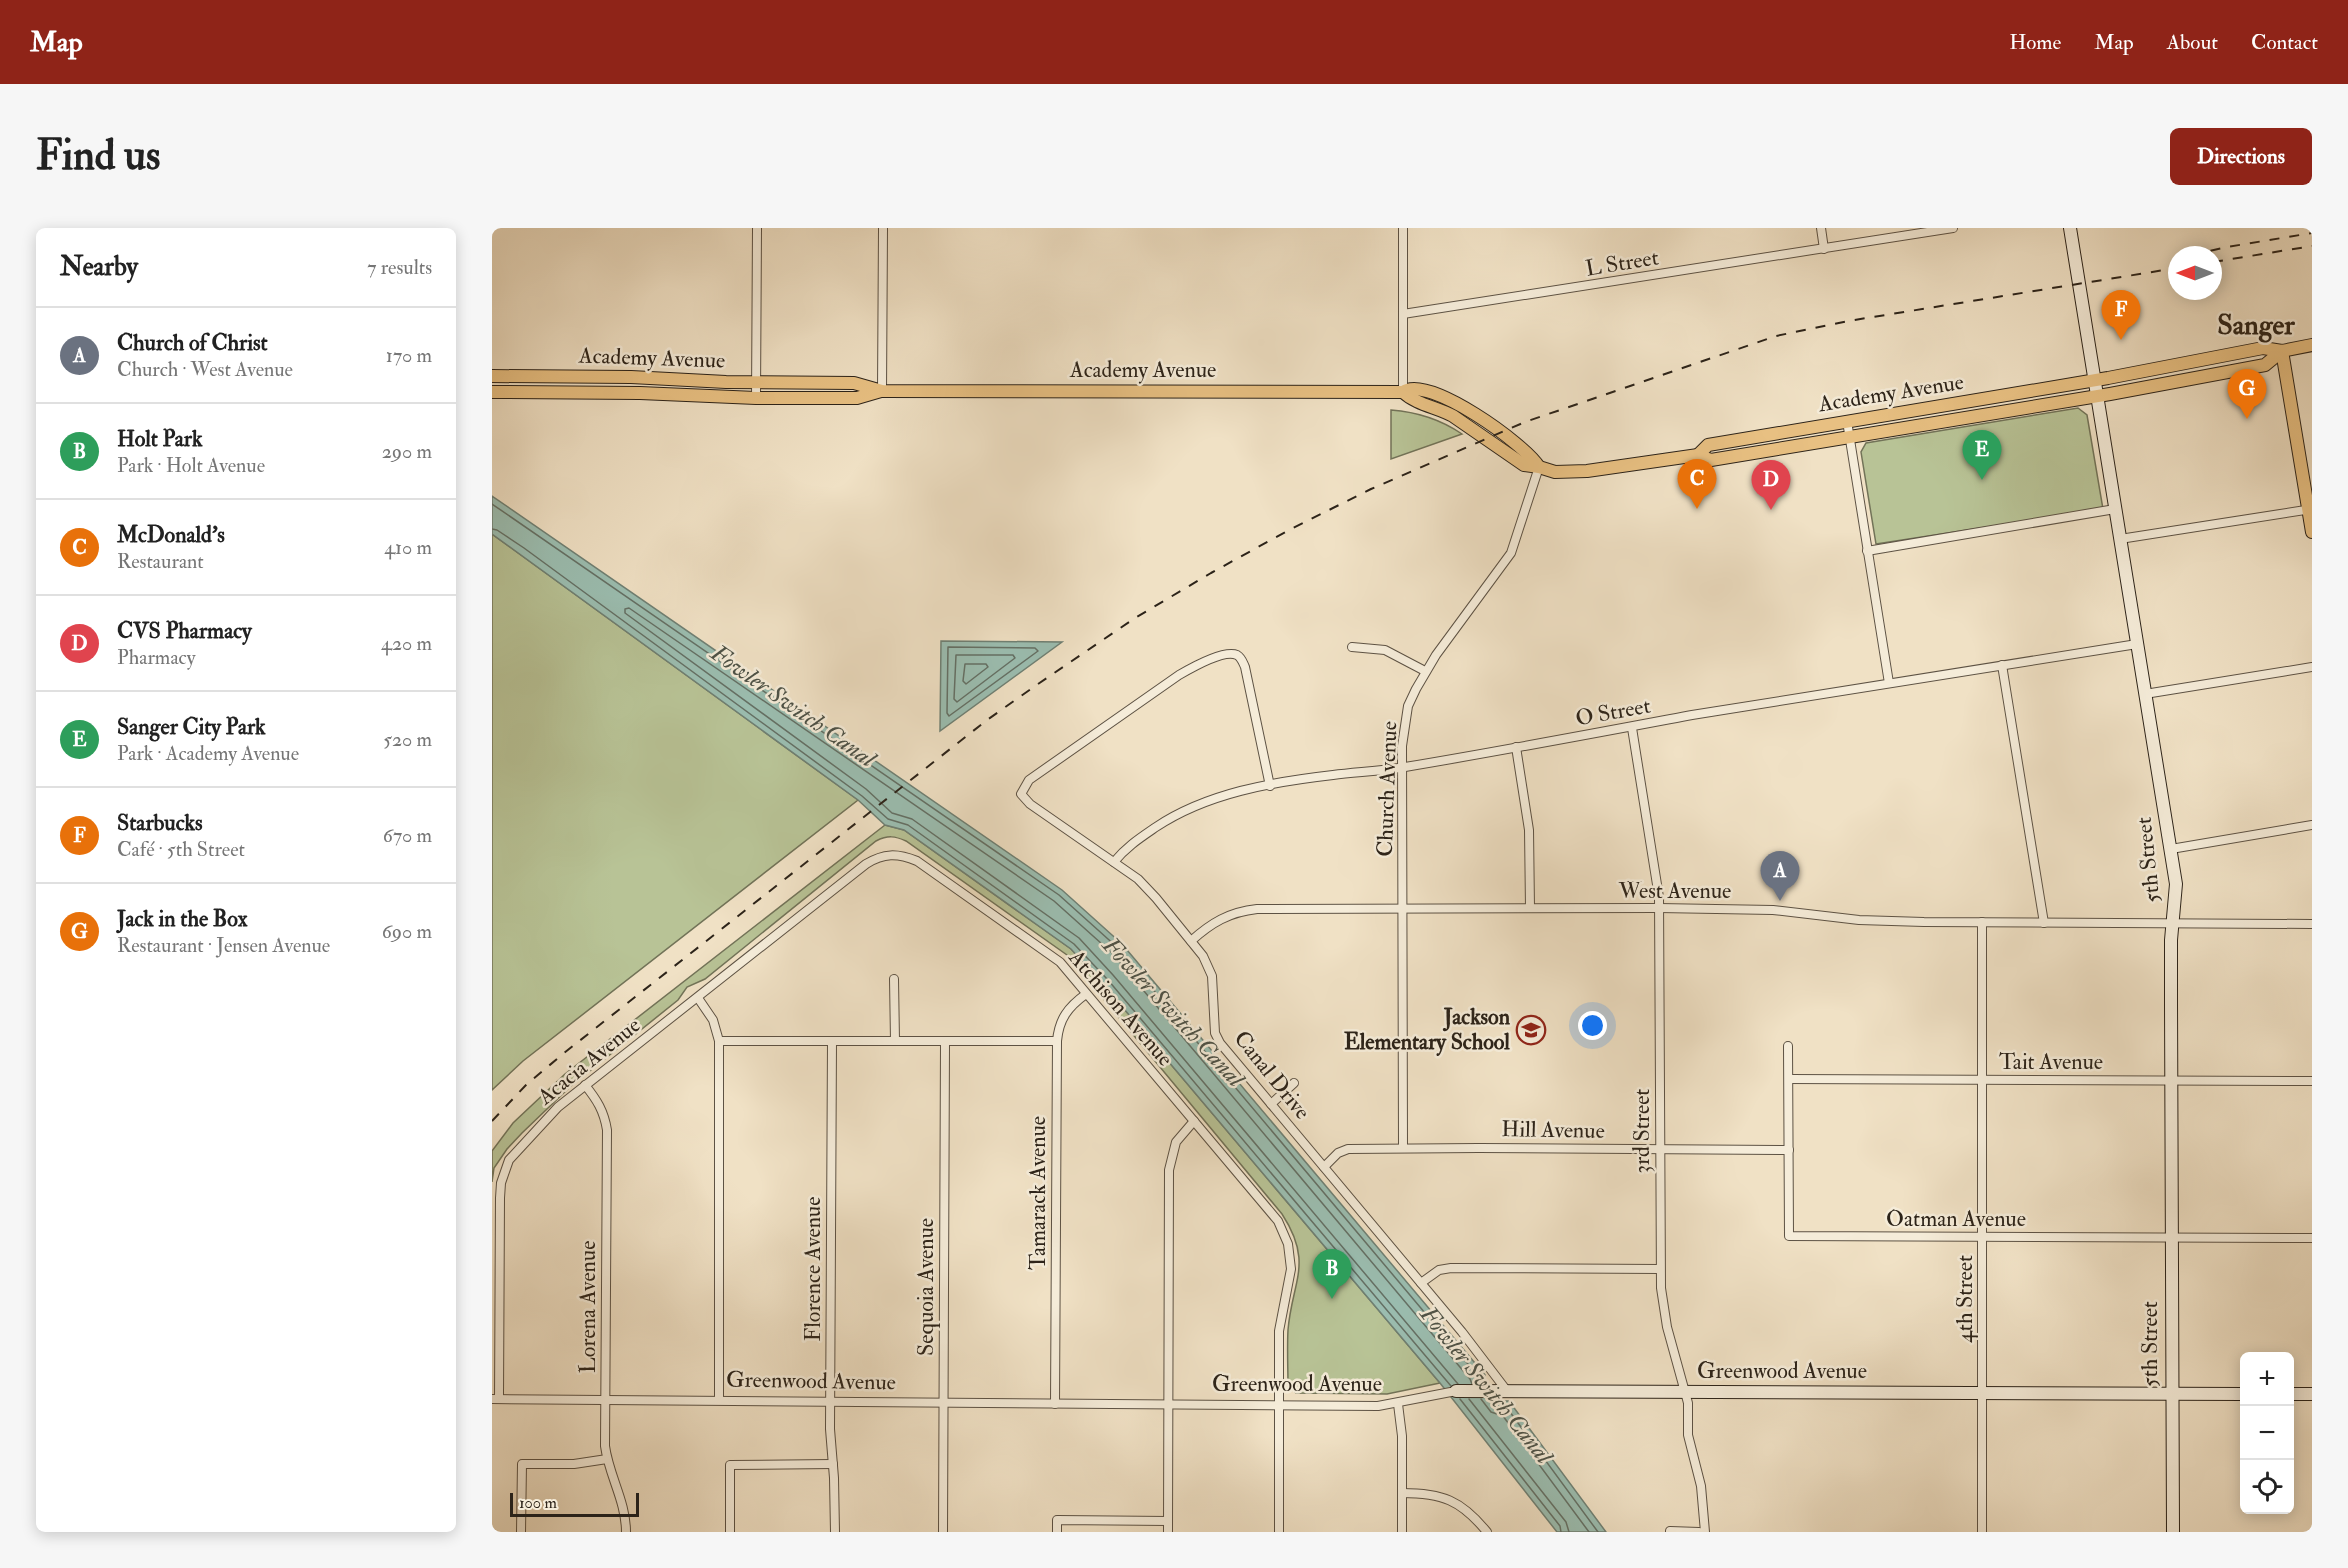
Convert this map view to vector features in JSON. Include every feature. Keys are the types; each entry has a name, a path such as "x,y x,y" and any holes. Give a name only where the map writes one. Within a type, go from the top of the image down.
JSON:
{"main road":[{"path":"2312,345 2282,351 2312,532"},
{"name":"Academy Avenue","path":"1698,455 1708,445 2095,380 2263,348 2282,351"},
{"name":"Academy Avenue","path":"492,392 857,398 882,391 1403,392 1407,389 1421,389 1458,404 1526,450 1539,467 1554,472 1577,472 1698,455 1711,460 2097,396 2265,365 2282,351"},
{"name":"Academy Avenue","path":"492,376 854,383 882,391"},
{"path":"546,392 548,386 552,385 603,383 621,377"},
{"path":"1961,419 1976,408 2001,403 2006,395"}],"street":[{"path":"756,398 757,228"},
{"path":"882,391 883,228"},
{"path":"1403,228 1403,392"},
{"path":"1821,228 1824,249"},
{"name":"L Street","path":"1403,314 1953,228"},
{"name":"5th Street","path":"2070,228 2176,884 2173,924 2171,1080 2173,1532"},
{"path":"1847,421 1889,683"},
{"name":"Church Avenue","path":"1403,1148 1402,768 1408,706 1425,671 1511,553 1539,467"},
{"path":"1867,551 2115,509"},
{"path":"2120,539 2310,509"},
{"name":"O Street","path":"1114,862 1131,844 1182,810 1213,798 1313,777 1402,768 1632,728 1692,715 2137,644"},
{"path":"1352,647 1385,650 1425,671"},
{"name":"Canal Drive","path":"1270,786 1245,667 1241,659 1230,654 1202,663 1179,675 1029,780 1021,794 1030,804 1114,862 1148,889 1191,941 1203,956 1212,976 1215,1032 1220,1043 1421,1283 1507,1391"},
{"path":"2002,665 2044,923"},
{"path":"2145,694 2312,667"},
{"name":"3rd Street","path":"1632,728 1658,886 1660,1269 1663,1311 1688,1403 1690,1446 1703,1501 1705,1532"},
{"path":"1516,747 1529,830 1530,908"},
{"path":"2171,849 2312,825"},
{"name":"Atchison Avenue","path":"891,854 917,861 1060,962 1278,1221 1291,1257 1291,1269 1279,1331 1280,1406"},
{"name":"Acacia Avenue","path":"496,1399 501,1184 509,1160 516,1150 543,1121 585,1085 866,864 878,856 891,854"},
{"name":"West Avenue","path":"1191,941 1210,924 1240,910 1659,908 1773,910 1859,920 2312,924"},
{"name":"4th Street","path":"1982,922 1982,1532"},
{"path":"894,979 895,1041"},
{"name":"Tamarack Avenue","path":"1055,1404 1057,1041 1063,1015 1070,1006 1086,994"},
{"path":"698,998 713,1020 719,1041 718,1400"},
{"path":"719,1041 945,1043 1057,1041"},
{"name":"Florence Avenue","path":"832,1042 830,1401 835,1532"},
{"name":"Sequoia Avenue","path":"943,1532 945,1043"},
{"name":"Oatman Avenue","path":"1788,1046 1790,1078 1789,1236 2312,1238"},
{"name":"Tait Avenue","path":"1790,1078 2312,1081"},
{"path":"1271,1104 1294,1083"},
{"name":"Lorena Avenue","path":"585,1085 598,1102 607,1130 607,1459 624,1509 626,1532"},
{"path":"1168,1532 1169,1170 1176,1142 1194,1121"},
{"name":"Hill Avenue","path":"1324,1167 1343,1150 1403,1148 1789,1150"},
{"path":"1421,1283 1439,1270 1451,1268 1660,1269"},
{"name":"Greenwood Avenue","path":"496,1399 1378,1406 1398,1404 1456,1391 2240,1394"},
{"path":"2294,1394 2312,1394"},
{"path":"1398,1404 1402,1436 1402,1532"},
{"path":"1279,1532 1280,1406"},
{"path":"521,1532 522,1464 574,1464 607,1459"},
{"path":"730,1532 730,1465 833,1464"},
{"path":"1402,1493 1430,1494 1457,1503 1470,1512 1487,1532"},
{"path":"1057,1532 1057,1520 1168,1521"},
{"path":"1670,1531 1699,1532"}],"shaded area":[{"path":"2078,408 2087,415 2103,509 1876,544 1861,452 1866,443"},
{"path":"1391,410 1428,417 1462,434 1391,459"},
{"path":"492,534 858,800 523,1061 492,1090"},
{"path":"885,825 904,830 1071,949 1440,1383 1387,1394 1296,1393 1288,1386 1288,1330 1299,1259 1292,1231 1282,1214 1067,955 906,841 895,837 876,841 705,979 687,987 678,1000 571,1086 507,1149 494,1168 492,1182 492,1151 513,1123 565,1074"}],"water":[{"name":"Fowler Switch Canal","path":"492,496 1062,890 1122,944 1485,1375 1484,1379 1499,1401 1509,1401 1606,1532 1557,1532 1440,1383 1071,949 904,830 885,825 858,800 492,534"},
{"path":"941,641 1062,642 940,731"}],"railway":[{"path":"2222,248 2312,233"},
{"path":"2222,261 2312,246"},
{"path":"492,1121 526,1085 564,1053 987,720 1135,618 1289,530 1371,489 1525,422 1776,336 1848,321 2168,269"}],"place":[{"name":"Starbucks","path":"2121,340"},
{"name":"Jack in the Box","path":"2247,419"},
{"name":"Sanger City Park","path":"1982,480"},
{"name":"McDonald's","path":"1697,509"},
{"name":"CVS Pharmacy","path":"1771,510"},
{"name":"Church of Christ","path":"1780,901"},
{"name":"Jackson Elementary School","path":"1531,1030"},
{"name":"Holt Park","path":"1332,1299"}],"district":[{"name":"Sanger","path":"2256,325"}]}
